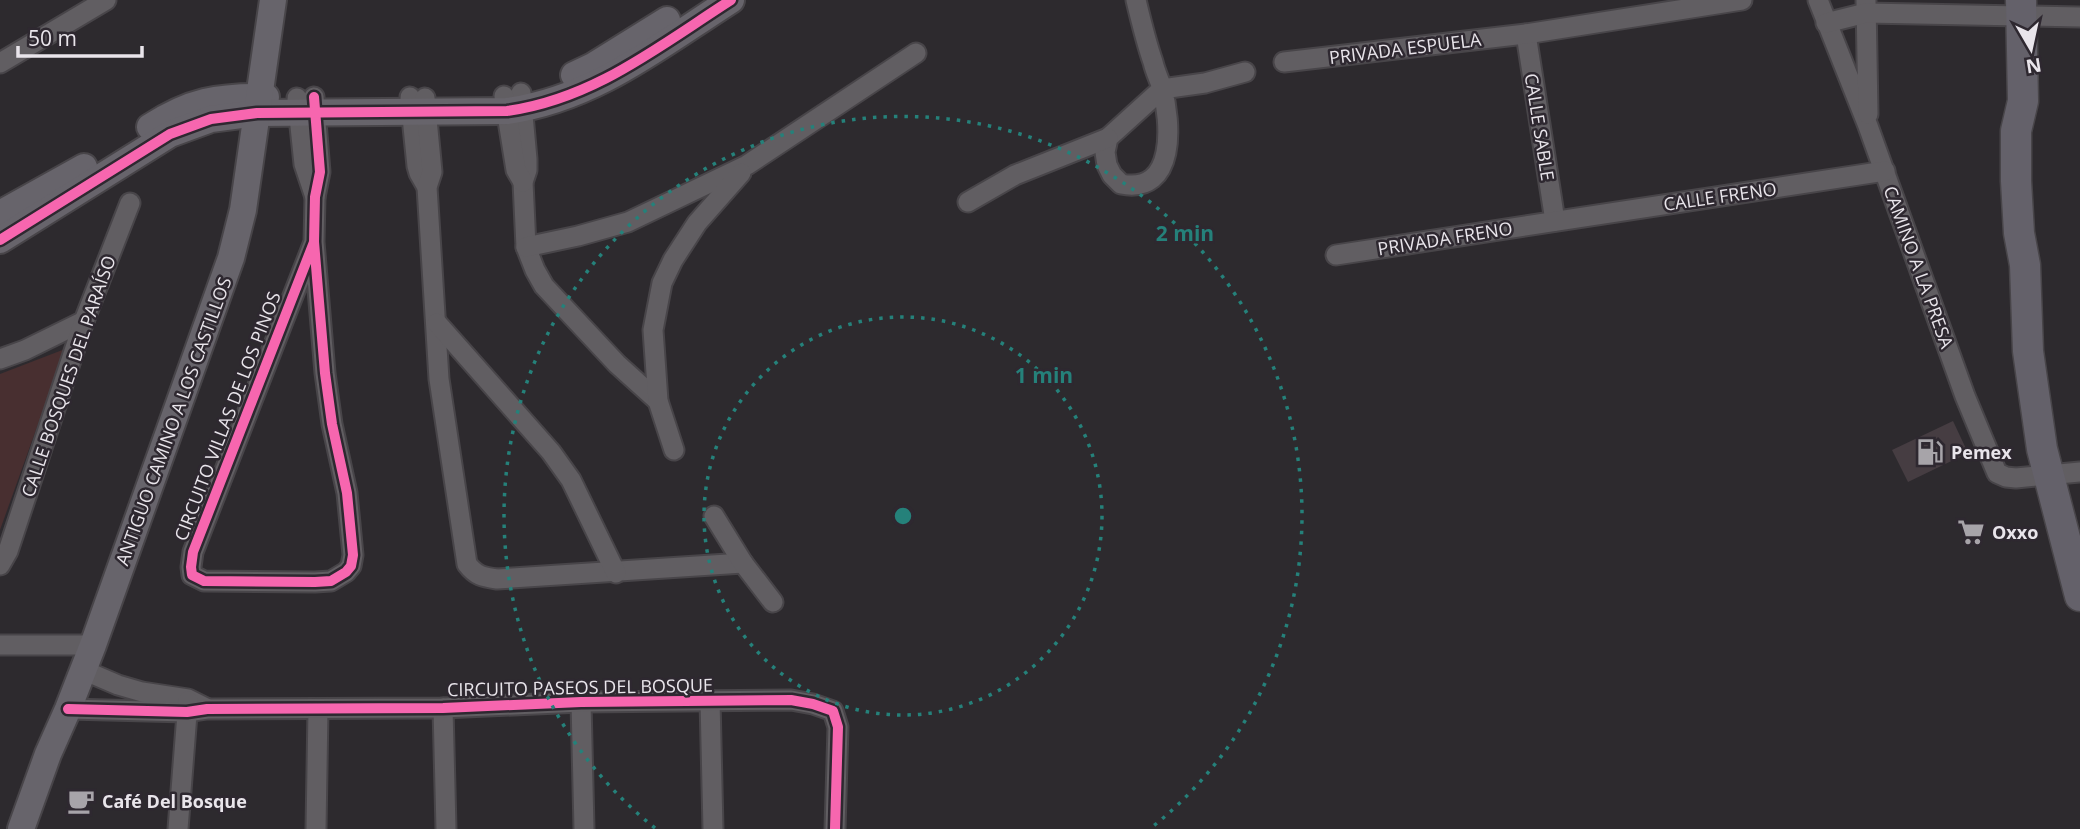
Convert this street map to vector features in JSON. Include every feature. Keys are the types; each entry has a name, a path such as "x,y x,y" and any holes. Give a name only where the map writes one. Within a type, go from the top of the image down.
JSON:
{"main road":[{"path":"2021,8 2023,101 2032,123 2032,228 2025,264 2028,351 2042,449 2063,474 2080,596"}],"street":[{"name":"ANTIGUO CAMINO A LOS CASTILLOS","path":"22,829 48,754 93,645 231,258 243,209 273,0"},
{"path":"514,102 593,66 698,0"},
{"path":"0,240 162,129 186,106 206,100 258,105 418,105 565,98 616,74 731,0"},
{"path":"1108,138 1105,152 1107,165 1121,184 1136,186 1156,177 1162,167 1167,143 1162,89 1136,0"},
{"name":"PRIVADA ESPUELA","path":"1284,62 1526,34 1742,0"},
{"name":"CAMINO A LA PRESA","path":"1818,0 1868,126 1965,396 1997,473 2016,478 2063,474"},
{"path":"0,63 97,3"},
{"path":"1866,6 1868,126"},
{"path":"1826,23 1866,6 2021,8 2080,17"},
{"name":"CALLE SABLE","path":"1526,34 1555,221"},
{"path":"526,247 628,222 747,165 916,53"},
{"path":"968,202 1015,175 1108,138 1162,89 1205,83 1245,72"},
{"path":"514,102 516,170 523,182 526,247 544,286 617,364 658,401"},
{"name":"CIRCUITO VILLAS DE LOS PINOS","path":"306,105 320,172 315,197 314,242 330,411 349,509 353,555 351,566 340,577 331,581 204,581 192,575 193,552 314,242"},
{"path":"418,105 417,166 427,187 441,393 467,564 474,573 497,579 743,564"},
{"path":"0,214 162,129"},
{"path":"674,450 658,401 653,330 662,283 697,223 747,165"},
{"name":"CALLE FRENO","path":"1555,221 1885,172"},
{"name":"CALLE BOSQUES DEL PARAÍSO","path":"4,558 83,321 130,202"},
{"name":"PRIVADA FRENO","path":"1336,255 1555,221"},
{"path":"0,359 25,350 83,321"},
{"path":"437,323 551,452 571,480 616,573"},
{"path":"714,516 743,564 773,602"},
{"path":"0,645 93,645"},
{"name":"CIRCUITO PASEOS DEL BOSQUE","path":"83,670 118,685 187,706 207,709 443,708 581,702 791,700 813,704 833,711 838,727 835,829"},
{"name":"CIRCUITO PASEOS DEL BOSQUE","path":"710,701 713,829"},
{"path":"581,702 584,829"},
{"path":"178,829 187,706"},
{"name":"CIRCUITO PASEOS DEL BOSQUE","path":"68,709 187,706"},
{"path":"443,708 446,829"},
{"path":"316,829 318,709"}],"shaded area":[{"path":"65,349 0,530 0,374"}],"building":[{"name":"Pemex","path":"1953,421 1968,453 1908,482 1892,450"}],"cycle path":[{"path":"0,240 170,134 211,119 257,113 507,111 539,105 597,83 625,68 731,0"},
{"path":"314,97 320,172 315,197 314,242 325,373 332,424 347,493 353,555 351,566 331,581 204,581 192,575 193,552 314,242"},
{"path":"68,709 187,712 207,709 443,708 581,702 791,700 833,711 838,727 835,829"}],"place":[{"name":"Pemex","path":"1930,452"},
{"name":"Oxxo","path":"1971,532"},
{"name":"Café Del Bosque","path":"81,801"}]}
